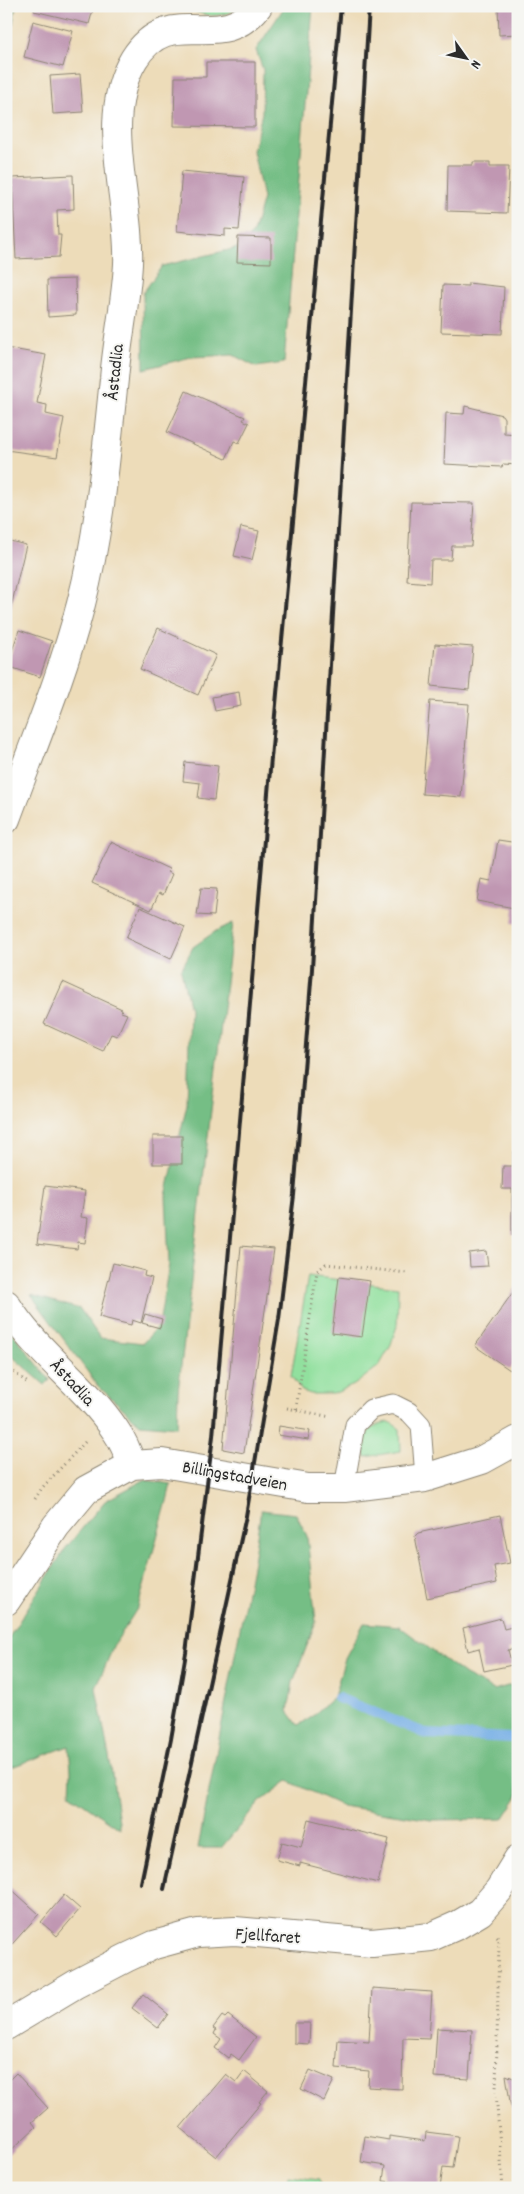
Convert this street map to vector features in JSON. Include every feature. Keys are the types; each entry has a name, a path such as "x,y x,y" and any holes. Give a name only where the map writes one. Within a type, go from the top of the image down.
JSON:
{"street":[{"name":"Åstadlia","path":"6,819 62,667 76,621 92,552 103,483 128,264 119,156 118,112 122,82 134,58 149,39 166,30 178,28 207,30 224,28 243,20 258,6"},
{"name":"Åstadlia","path":"6,1304 35,1341 86,1393 116,1430 132,1465"},
{"name":"Billingstadveien","path":"6,1601 56,1526 86,1490 132,1465 162,1463 308,1488 344,1488 425,1478 482,1460 518,1440"},
{"name":"Fjellfaret","path":"6,2026 76,1984 126,1958 154,1945 198,1932 235,1931 372,1942 402,1941 431,1937 458,1925 480,1912 499,1890 518,1858"}],"lane":[{"path":"344,1488 355,1425 371,1409 393,1404 409,1412 421,1425 425,1478"}],"path":[{"path":"296,1409 317,1271 326,1264 407,1273"},
{"path":"287,1408 317,1413 355,1425"},
{"path":"480,1912 499,1939 496,2092 503,2188"}],"green space":[{"path":"6,6 16,6 6,63"},
{"path":"186,6 242,6 221,15 207,15"},
{"path":"285,6 313,6 284,363 256,367 233,355 191,357 144,369 143,293 162,266 237,248 253,233 263,198 253,151 262,113 263,70 256,50"},
{"path":"233,923 178,1392 177,1427 140,1424 98,1386 31,1295 80,1309 100,1338 143,1343 159,1325 169,1264 166,1196 187,1104 190,1009 181,970 193,947 216,931"},
{"path":"308,1276 398,1287 397,1326 390,1347 379,1366 354,1385 333,1394 311,1394 302,1391 291,1376"},
{"path":"6,1325 50,1380 45,1385 6,1351"},
{"path":"390,1422 400,1429 401,1451 366,1457 362,1442 367,1434 376,1425"},
{"path":"144,1480 171,1484 138,1607 114,1645 96,1688 111,1767 120,1829 70,1794 69,1746 6,1769 6,1642 65,1549 105,1501"},
{"path":"261,1510 296,1514 307,1536 316,1622 293,1682 288,1711 298,1725 309,1719 334,1697 345,1658 364,1623 399,1626 465,1675 494,1690 518,1683 518,1796 503,1819 432,1820 342,1806 288,1781 260,1802 221,1848 198,1848"},
{"path":"289,2175 319,2179 322,2188 287,2188"}],"building":[{"path":"35,6 94,6 89,24 34,11"},
{"path":"498,6 518,6 518,34 499,35"},
{"path":"33,21 73,31 63,67 24,57"},
{"path":"206,62 255,62 255,127 174,126 175,77 206,77"},
{"path":"80,74 83,112 53,114 50,76"},
{"path":"473,162 490,162 490,166 509,166 507,213 447,211 448,165 473,165"},
{"path":"182,171 244,177 239,230 225,229 225,236 177,231"},
{"path":"73,175 74,209 57,210 58,235 61,235 59,257 16,259 12,178"},
{"path":"238,237 271,238 271,263 237,262"},
{"path":"75,279 76,315 48,317 47,280"},
{"path":"468,283 504,287 502,334 441,332 443,285 468,286"},
{"path":"6,348 46,355 37,403 47,405 46,414 64,418 57,457 6,450"},
{"path":"186,391 245,417 243,420 249,423 239,443 234,441 226,459 167,432"},
{"path":"465,406 502,415 504,418 504,433 518,434 518,465 503,464 502,467 444,464 446,413 464,414"},
{"path":"411,502 474,503 471,546 452,546 451,560 431,560 430,583 407,581"},
{"path":"241,527 259,531 252,560 234,556"},
{"path":"6,540 26,545 9,615 6,614"},
{"path":"158,628 216,655 198,695 140,669"},
{"path":"19,630 52,641 40,677 7,666"},
{"path":"435,644 473,647 469,690 431,686"},
{"path":"239,692 241,706 215,711 212,697"},
{"path":"430,701 469,704 461,797 422,794"},
{"path":"185,762 218,766 214,800 198,798 200,783 183,781"},
{"path":"498,840 518,843 518,924 512,923 514,908 477,901 481,879 491,881"},
{"path":"111,842 169,869 168,872 172,874 163,895 159,893 151,910 92,883"},
{"path":"201,888 217,889 214,916 197,915"},
{"path":"140,907 185,927 171,959 126,938"},
{"path":"63,982 122,1009 121,1012 127,1014 117,1036 111,1034 103,1051 44,1024"},
{"path":"153,1136 182,1136 182,1164 153,1164"},
{"path":"513,1152 518,1152 518,1235 512,1235 512,1189 502,1189 503,1166 513,1166"},
{"path":"45,1186 85,1191 81,1217 88,1218 85,1243 78,1242 77,1249 37,1244"},
{"path":"241,1246 274,1249 244,1453 223,1449"},
{"path":"486,1251 488,1266 470,1267 469,1253"},
{"path":"113,1263 145,1271 144,1276 152,1278 141,1323 132,1320 131,1325 99,1317"},
{"path":"339,1277 370,1281 362,1337 332,1333"},
{"path":"518,1285 518,1358 510,1370 475,1346"},
{"path":"145,1314 162,1319 160,1328 142,1323"},
{"path":"279,1426 310,1431 308,1440 278,1435"},
{"path":"500,1515 510,1563 494,1566 497,1583 427,1598 415,1536 418,1533"},
{"path":"501,1618 504,1629 512,1627 516,1648 508,1650 512,1665 484,1671 479,1648 468,1651 463,1628"},
{"path":"308,1819 389,1839 378,1883 300,1863 300,1866 277,1860 282,1842 301,1847"},
{"path":"8,1886 39,1914 6,1951 6,1888"},
{"path":"64,1895 80,1909 57,1936 41,1922"},
{"path":"372,1988 432,1992 429,2039 403,2038 402,2089 368,2087 369,2071 336,2068 338,2040 369,2042"},
{"path":"143,1994 168,2014 158,2028 132,2008"},
{"path":"228,2015 256,2037 239,2060 231,2054 228,2058 215,2048 221,2039 214,2034 216,2030 213,2028 222,2016 225,2018"},
{"path":"294,2023 310,2023 309,2044 294,2043"},
{"path":"437,2028 472,2030 469,2079 434,2077"},
{"path":"310,2070 334,2080 324,2101 301,2089"},
{"path":"244,2071 268,2091 259,2102 261,2103 216,2157 180,2128 226,2074 236,2082"},
{"path":"16,2073 48,2108 32,2122 36,2127 7,2154 6,2083"},
{"path":"506,2075 518,2080 518,2127 510,2102"},
{"path":"426,2132 458,2136 453,2168 443,2167 440,2188 383,2181 385,2166 361,2162 365,2136 389,2140 389,2136 425,2141"}],"waterway":[{"path":"338,1698 427,1734 518,1737"}],"railway":[{"path":"141,1883 171,1739 186,1653 213,1436 271,758 341,6"},
{"path":"164,1889 246,1516 279,1319 294,1195 312,969 369,6"}]}
